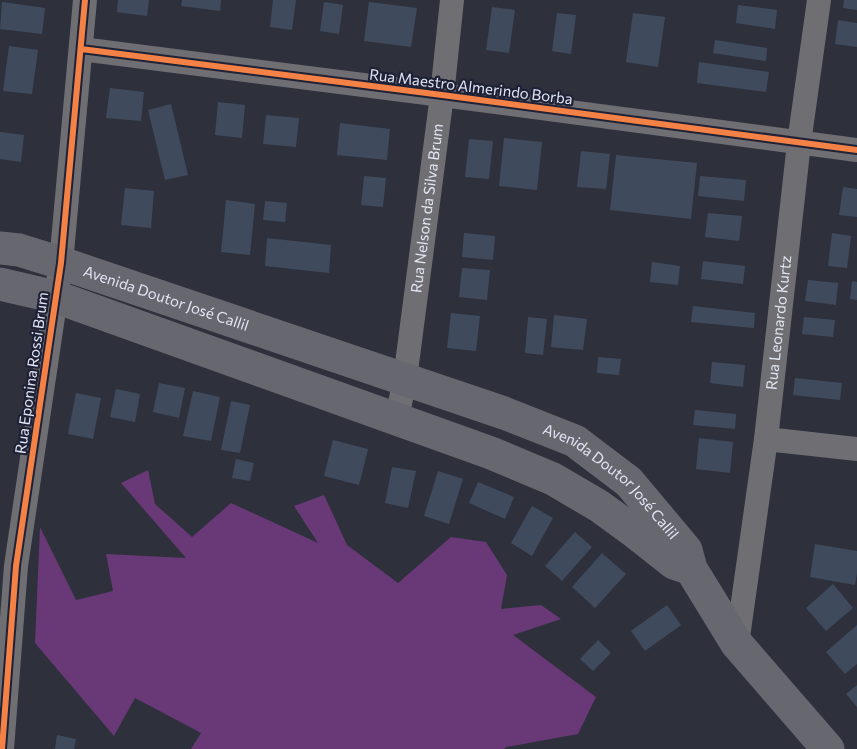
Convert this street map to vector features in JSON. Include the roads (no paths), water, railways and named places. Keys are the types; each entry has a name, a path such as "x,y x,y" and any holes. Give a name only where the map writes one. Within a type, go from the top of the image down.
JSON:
{"main road":[{"name":"Avenida Doutor José Callil","path":"0,248 19,250 61,263 504,413 575,441 629,482 686,550 691,568"},
{"name":"Avenida Doutor José Callil","path":"0,284 56,297 491,453 553,479 599,506 674,563 691,568"},
{"path":"691,568 737,644 828,749"}],"street":[{"name":"Rua Eponina Rossi Brum","path":"2,749 8,566 61,263 86,0"},
{"name":"Rua Nelson da Silva Brum","path":"397,418 405,379 452,0"},
{"name":"Rua Leonardo Kurtz","path":"737,644 766,439 819,0"},
{"name":"Rua Maestro Almerindo Borba","path":"81,50 442,94 857,150"},
{"path":"766,439 857,449"}]}
